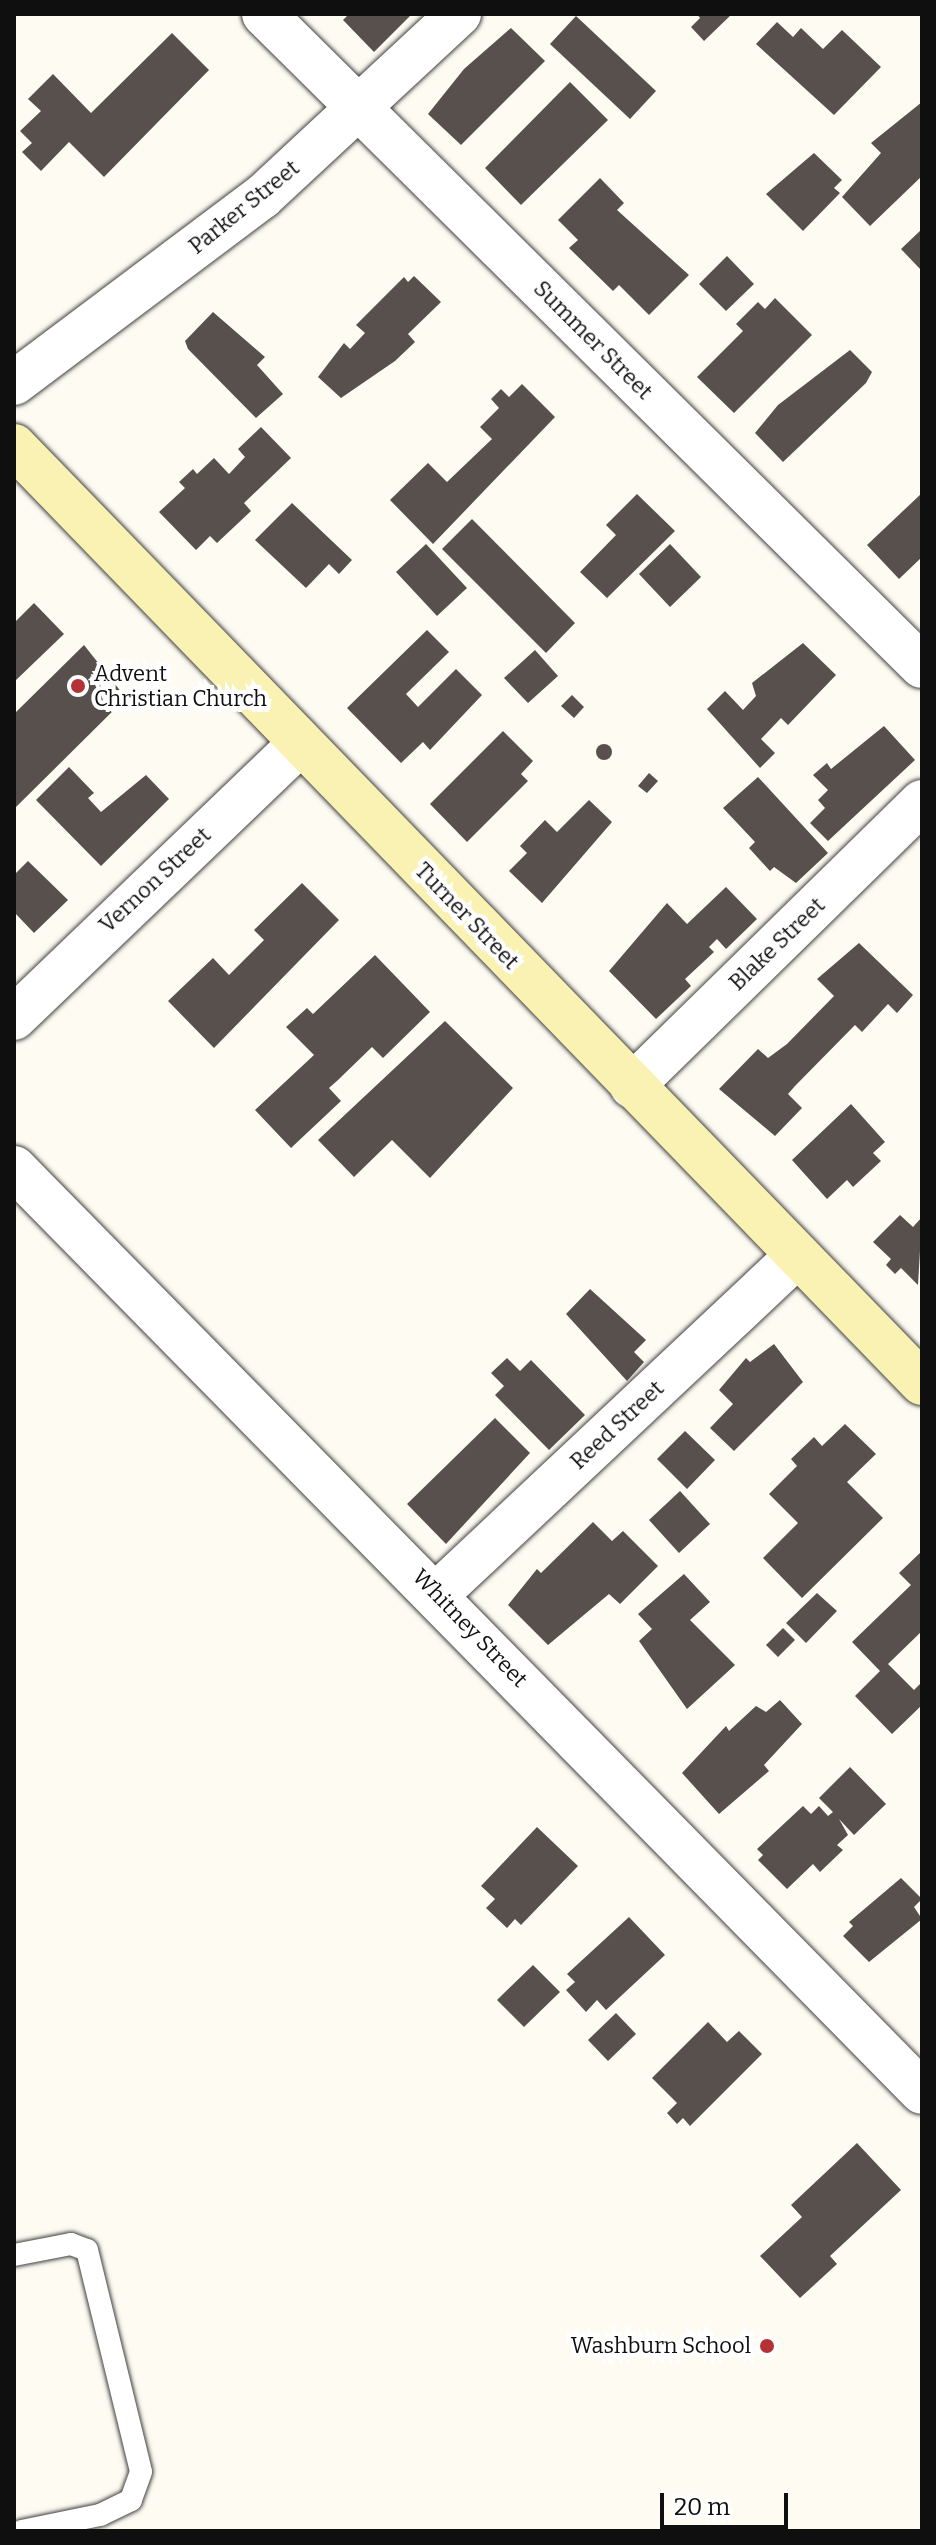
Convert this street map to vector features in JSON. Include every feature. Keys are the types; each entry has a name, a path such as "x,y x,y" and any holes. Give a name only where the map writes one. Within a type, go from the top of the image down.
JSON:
{"main road":[{"name":"Turner Street","path":"14,446 299,745 922,1383"}],"street":[{"name":"Summer Street","path":"264,14 922,666"},
{"name":"Parker Street","path":"14,383 262,197 459,14"},
{"name":"Vernon Street","path":"14,1018 299,745"},
{"name":"Blake Street","path":"632,1086 922,802"},
{"name":"Whitney Street","path":"14,1168 437,1594 922,2092"},
{"name":"Reed Street","path":"437,1594 797,1256"}],"lane":[{"path":"14,2255 71,2244 87,2250 141,2472 131,2500 100,2515 22,2531"}],"building":[{"path":"349,14 412,14 374,52 343,20"},
{"path":"697,14 732,14 704,41 691,27 700,18"},
{"path":"576,16 656,91 630,119 550,44"},
{"path":"777,22 793,37 801,28 823,49 842,30 881,67 834,115 756,44"},
{"path":"511,28 545,61 461,145 428,114 464,69"},
{"path":"172,33 209,70 104,177 69,142 41,171 22,152 32,143 20,131 41,111 28,99 53,74 91,113"},
{"path":"570,82 608,120 521,205 485,168"},
{"path":"922,102 922,176 870,226 842,197 881,153 871,143"},
{"path":"814,153 842,180 834,188 840,193 803,231 766,194"},
{"path":"600,178 624,203 617,210 689,275 649,315 619,285 613,291 569,248 578,240 558,220"},
{"path":"922,229 922,271 901,249"},
{"path":"727,256 754,284 726,311 699,284"},
{"path":"414,276 441,302 408,334 415,342 395,361 341,398 318,377 344,343 350,349 365,333 356,325 404,277 408,282"},
{"path":"775,298 812,335 734,413 697,377 743,331 736,324 758,302 765,309"},
{"path":"213,312 265,357 257,365 283,394 256,418 188,349 185,341"},
{"path":"850,350 872,372 866,383 783,462 755,433 778,405"},
{"path":"522,384 555,417 433,544 390,500 428,463 447,482 492,439 480,427 499,408 491,399 501,389 509,397"},
{"path":"261,427 291,458 244,503 251,511 217,543 210,536 196,550 159,512 185,488 179,482 193,469 197,474 214,458 229,474 245,457 238,449"},
{"path":"922,493 922,557 899,579 867,545"},
{"path":"637,494 675,531 607,598 580,572 616,535 606,525"},
{"path":"292,503 352,560 339,574 329,564 306,588 255,540"},
{"path":"472,519 575,623 546,653 442,549"},
{"path":"426,544 467,588 437,616 396,572"},
{"path":"670,544 701,577 670,607 639,574"},
{"path":"34,603 64,634 14,682 14,623"},
{"path":"427,630 449,652 406,694 418,707 456,669 482,695 430,750 423,742 401,763 347,708"},
{"path":"803,643 836,675 788,725 781,718 761,739 775,753 760,768 707,709 725,691 743,710 756,696 752,683"},
{"path":"84,645 126,698 14,809 14,714"},
{"path":"535,650 558,676 528,703 504,678"},
{"path":"572,695 584,707 574,718 561,706"},
{"path":"884,726 915,760 828,841 810,823 825,808 818,800 828,790 813,775 827,763 831,769"},
{"path":"503,731 533,761 521,774 528,781 467,842 430,804"},
{"path":"604,744 610,746 610,758 604,760 598,758 596,752 598,746"},
{"path":"69,767 94,793 88,798 101,812 146,775 169,799 101,866 36,800"},
{"path":"649,773 658,781 647,793 638,786"},
{"path":"758,777 828,853 796,883 774,867 770,871 749,848 755,842 723,808"},
{"path":"589,800 612,822 542,903 509,871 527,853 520,846 545,820 557,832"},
{"path":"28,861 68,900 34,933 14,912 14,875"},
{"path":"302,883 339,920 214,1048 168,1001 213,958 229,975 264,940 254,930"},
{"path":"726,887 757,919 726,949 717,939 709,947 714,952 685,979 691,986 656,1019 609,971 667,903 687,924"},
{"path":"859,943 913,995 897,1013 888,1004 862,1032 855,1025 795,1086 788,1094 802,1108 775,1136 719,1089 758,1049 768,1058 787,1044 834,996 817,979"},
{"path":"375,955 430,1012 383,1058 372,1047 329,1088 341,1101 291,1148 255,1110 314,1055 286,1027 307,1008 313,1014"},
{"path":"445,1021 513,1088 430,1178 392,1140 354,1177 318,1140"},
{"path":"851,1104 885,1142 873,1153 881,1161 853,1187 847,1180 827,1199 792,1160"},
{"path":"900,1215 913,1227 922,1217 918,1285 901,1268 895,1274 886,1265 891,1259 873,1242"},
{"path":"590,1289 646,1340 634,1352 644,1362 627,1381 566,1314"},
{"path":"774,1344 803,1382 734,1451 710,1428 733,1404 719,1390 746,1358 750,1362"},
{"path":"507,1358 520,1371 531,1360 585,1415 549,1450 495,1395 504,1386 491,1373"},
{"path":"495,1418 530,1453 446,1544 407,1504"},
{"path":"845,1424 876,1454 847,1482 883,1518 802,1598 763,1558 798,1523 769,1494 797,1466 791,1459 814,1437 822,1446"},
{"path":"685,1431 715,1460 687,1489 657,1459"},
{"path":"680,1491 710,1524 679,1553 649,1520"},
{"path":"593,1522 612,1541 623,1531 658,1566 620,1604 609,1594 548,1645 508,1605 537,1569 541,1573"},
{"path":"922,1551 922,1631 888,1664 914,1690 922,1682 922,1705 892,1734 855,1696 880,1671 852,1642 911,1585 899,1573"},
{"path":"684,1574 710,1602 690,1620 735,1665 687,1709 639,1641 652,1629 638,1614"},
{"path":"817,1593 837,1611 806,1643 786,1623"},
{"path":"783,1628 795,1640 778,1657 766,1645"},
{"path":"780,1700 802,1724 764,1765 769,1771 719,1814 682,1773 726,1726 729,1731 756,1706 766,1712"},
{"path":"850,1767 886,1804 854,1835 839,1819 848,1835 837,1845 843,1850 820,1872 813,1864 787,1889 758,1860 763,1855 757,1849 803,1806 811,1814 819,1806 828,1816 833,1812 819,1798"},
{"path":"537,1827 578,1866 521,1925 515,1919 507,1928 486,1908 495,1899 481,1886"},
{"path":"901,1878 922,1899 914,1907 922,1919 869,1962 843,1936 853,1926 849,1922"},
{"path":"629,1917 665,1955 606,2010 597,2000 586,2012 566,1990 575,1982 567,1974"},
{"path":"533,1965 560,1992 524,2027 497,2000"},
{"path":"616,2013 636,2034 608,2061 588,2040"},
{"path":"708,2022 727,2042 739,2031 762,2054 690,2126 683,2118 677,2124 667,2113 677,2103 652,2078"},
{"path":"857,2143 901,2190 830,2256 837,2264 800,2298 760,2256 802,2217 791,2205"}],"place":[{"name":"Advent Christian Church","path":"78,686"},
{"name":"Washburn School","path":"767,2346"}]}
